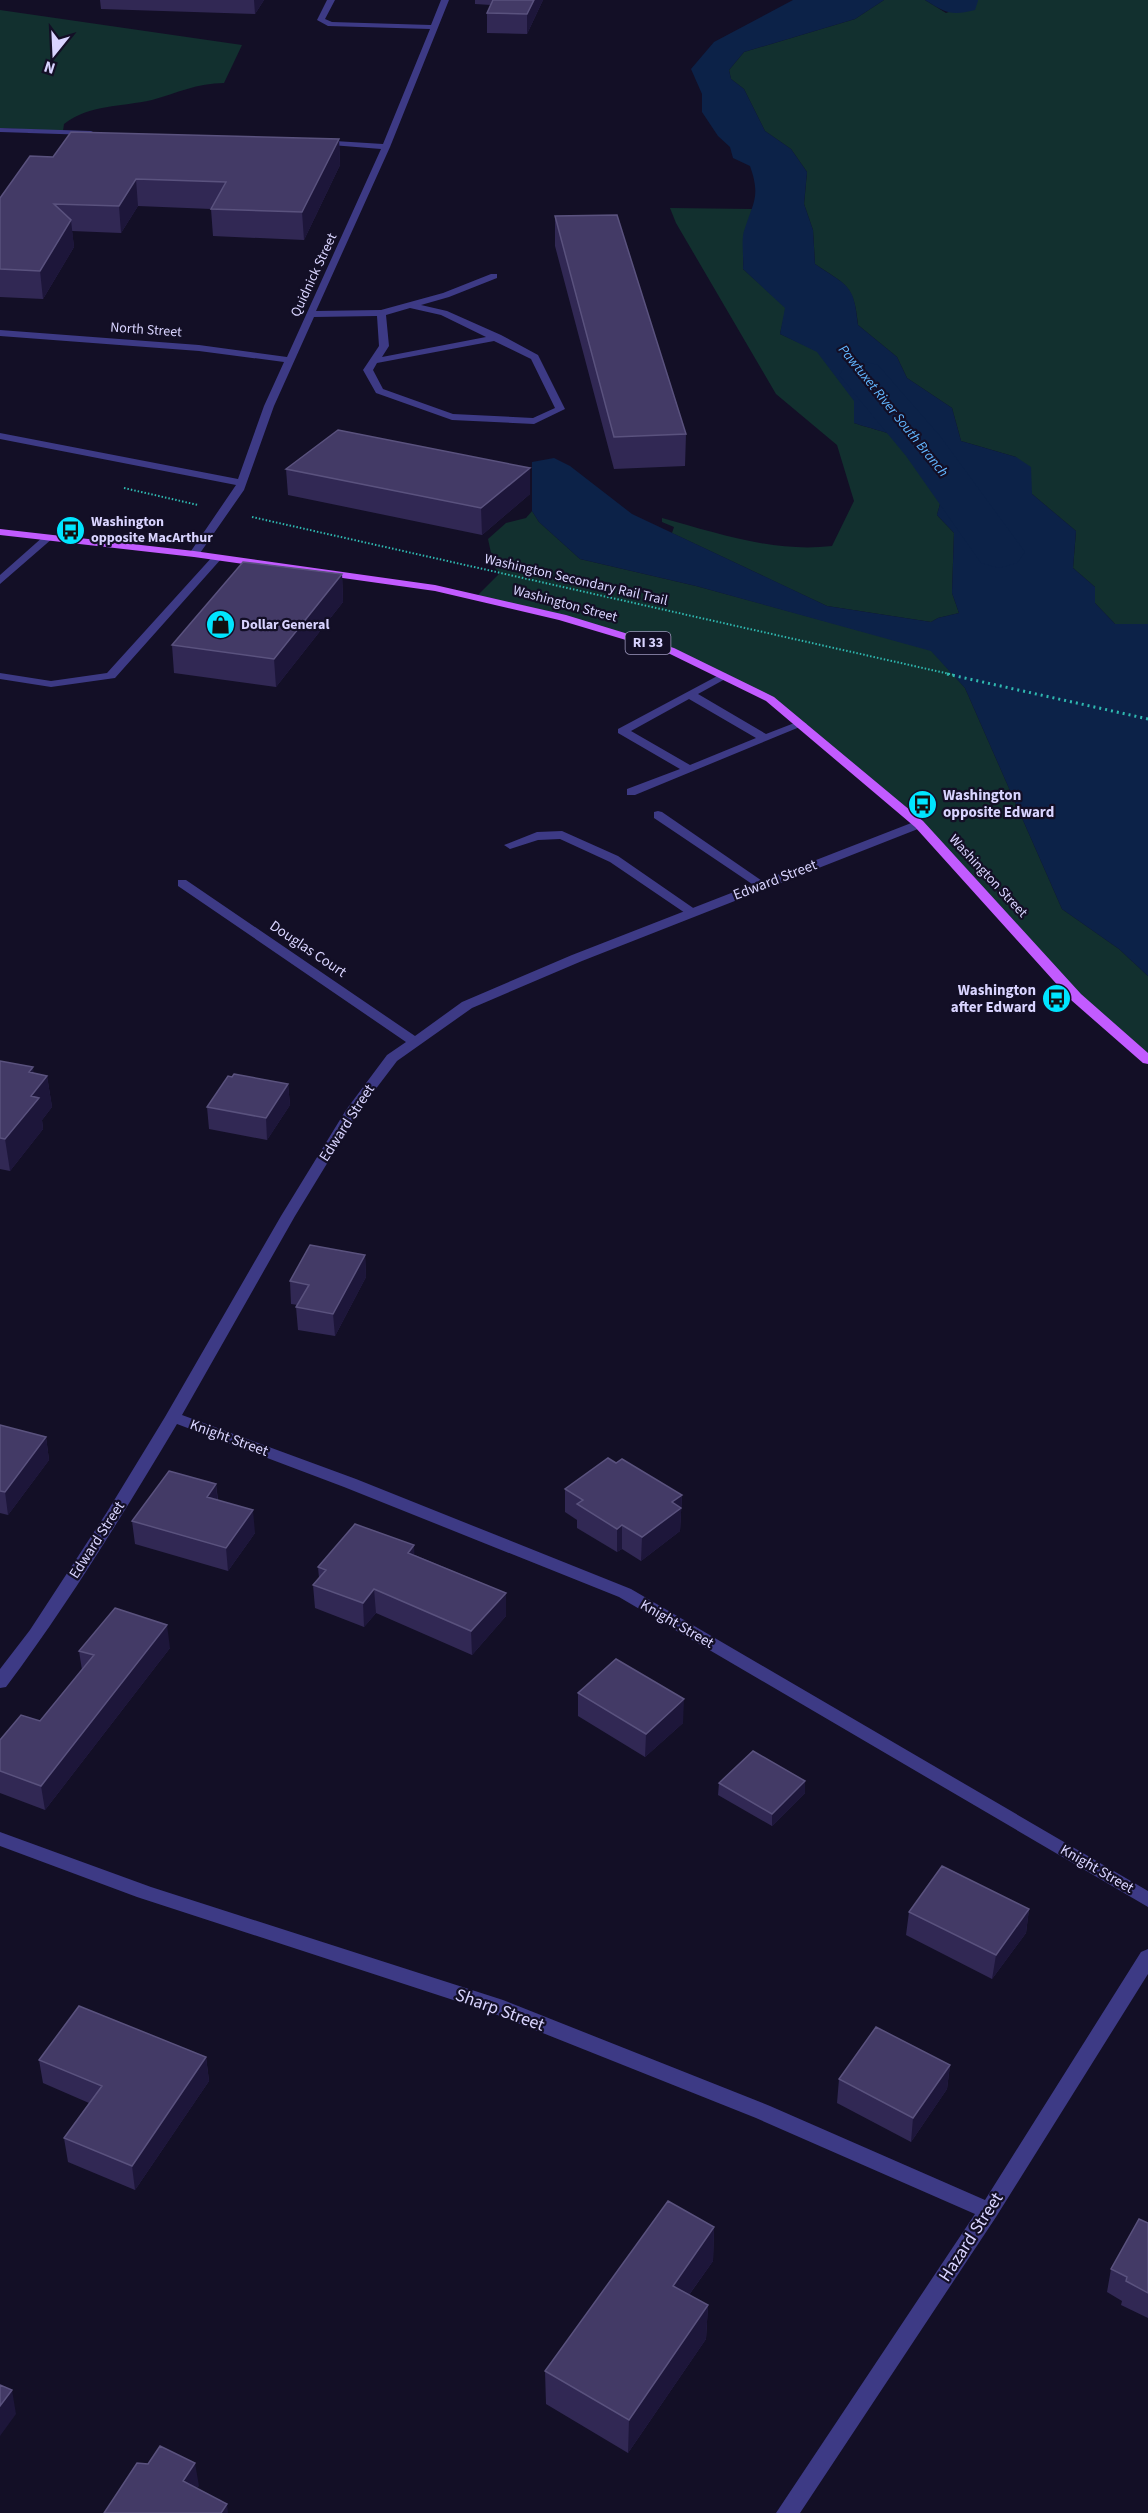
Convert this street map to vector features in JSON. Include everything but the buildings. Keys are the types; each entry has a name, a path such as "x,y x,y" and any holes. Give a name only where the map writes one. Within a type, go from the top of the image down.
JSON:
{"main road":[{"name":"Washington Street","path":"0,532 194,554 435,588 539,612 670,650 770,699 919,824 1076,997 1148,1060"}],"street":[{"path":"330,0 321,20 331,24 433,27"},
{"name":"Quidnick Street","path":"194,554 242,483 268,406 386,147 433,27 446,0"},
{"path":"0,130 100,133"},
{"path":"307,141 386,147"},
{"path":"311,314 381,313 494,276"},
{"path":"381,313 384,346 368,370 379,391 452,417 534,421 560,409 535,357 498,337 444,313 410,305"},
{"name":"North Street","path":"0,333 199,348 290,360"},
{"path":"373,361 498,337"},
{"path":"0,436 242,483"},
{"path":"0,581 48,538"},
{"path":"0,676 51,684 111,676 217,558"},
{"path":"689,770 622,731 723,676"},
{"path":"689,694 765,739"},
{"path":"630,792 801,724"},
{"path":"658,815 762,885"},
{"name":"Edward Street","path":"0,1682 36,1634 173,1417 288,1216 353,1110 392,1058 467,1005 693,912 919,824"},
{"path":"510,845 537,836 562,835 614,859 693,912"},
{"name":"Douglas Court","path":"182,883 415,1042"},
{"name":"Knight Street","path":"173,1417 350,1483 625,1593 1148,1900"},
{"name":"Sharp Street","path":"0,1839 144,1892 496,2006 763,2112 989,2211"},
{"name":"Hazard Street","path":"786,2513 989,2211 1148,1957"}],"path":[{"name":"Washington Secondary Rail Trail","path":"123,488 1148,719"}],"green space":[{"path":"884,0 925,0 946,13 978,0 1148,0 1148,624 1115,624 1095,603 1095,587 1073,568 1076,531 1032,494 1016,457 961,441 952,408 907,378 897,357 858,325 854,301 847,287 815,264 813,230 804,204 807,172 791,149 765,131 744,89 731,79 729,70 744,52 855,19"},
{"path":"0,10 242,45 224,83 187,89 152,100 95,109 64,124 63,131 0,128"},
{"path":"670,208 752,209 750,221 744,232 743,269 786,308 780,334 817,351 855,401 854,423 912,442 934,460 941,472 943,488 937,515 954,533 952,593 959,613 931,622 827,606 672,533 674,527 662,522 662,518 767,544 789,547 832,546 854,501 837,445 776,394 676,223"},
{"path":"532,511 539,522 580,559 696,586 931,650 965,688 1062,909 1119,949 1148,976 1148,1061 1076,1001 920,827 768,700 678,655 558,617 476,597 500,573 494,567 488,539 506,523 526,518"}],"water":[{"path":"793,0 884,0 855,19 744,52 729,70 731,79 744,89 765,131 791,149 807,172 804,204 813,230 815,264 847,287 854,301 858,325 897,357 907,378 952,408 961,441 1016,457 1031,467 1032,494 1076,531 1073,568 1095,587 1095,603 1115,624 1148,624 1148,976 1119,949 1062,909 965,688 931,651 696,586 580,559 539,522 532,511 532,462 554,458 570,466 632,514 827,606 931,622 959,613 952,593 954,533 937,515 943,488 941,472 934,460 912,442 854,423 854,401 817,352 780,334 785,308 743,269 743,235 755,193 753,177 750,166 733,158 730,147 718,136 702,112 702,94 691,69 714,42"},
{"path":"925,0 978,1 975,10 954,13"}],"waterway":[{"name":"Pawtuxet River South Branch","path":"862,375 923,446 999,552"}],"place":[{"name":"Washington opposite MacArthur","path":"70,530"},
{"name":"Dollar General","path":"220,625"},
{"name":"Washington opposite Edward","path":"922,804"},
{"name":"Washington after Edward","path":"1057,999"}]}
